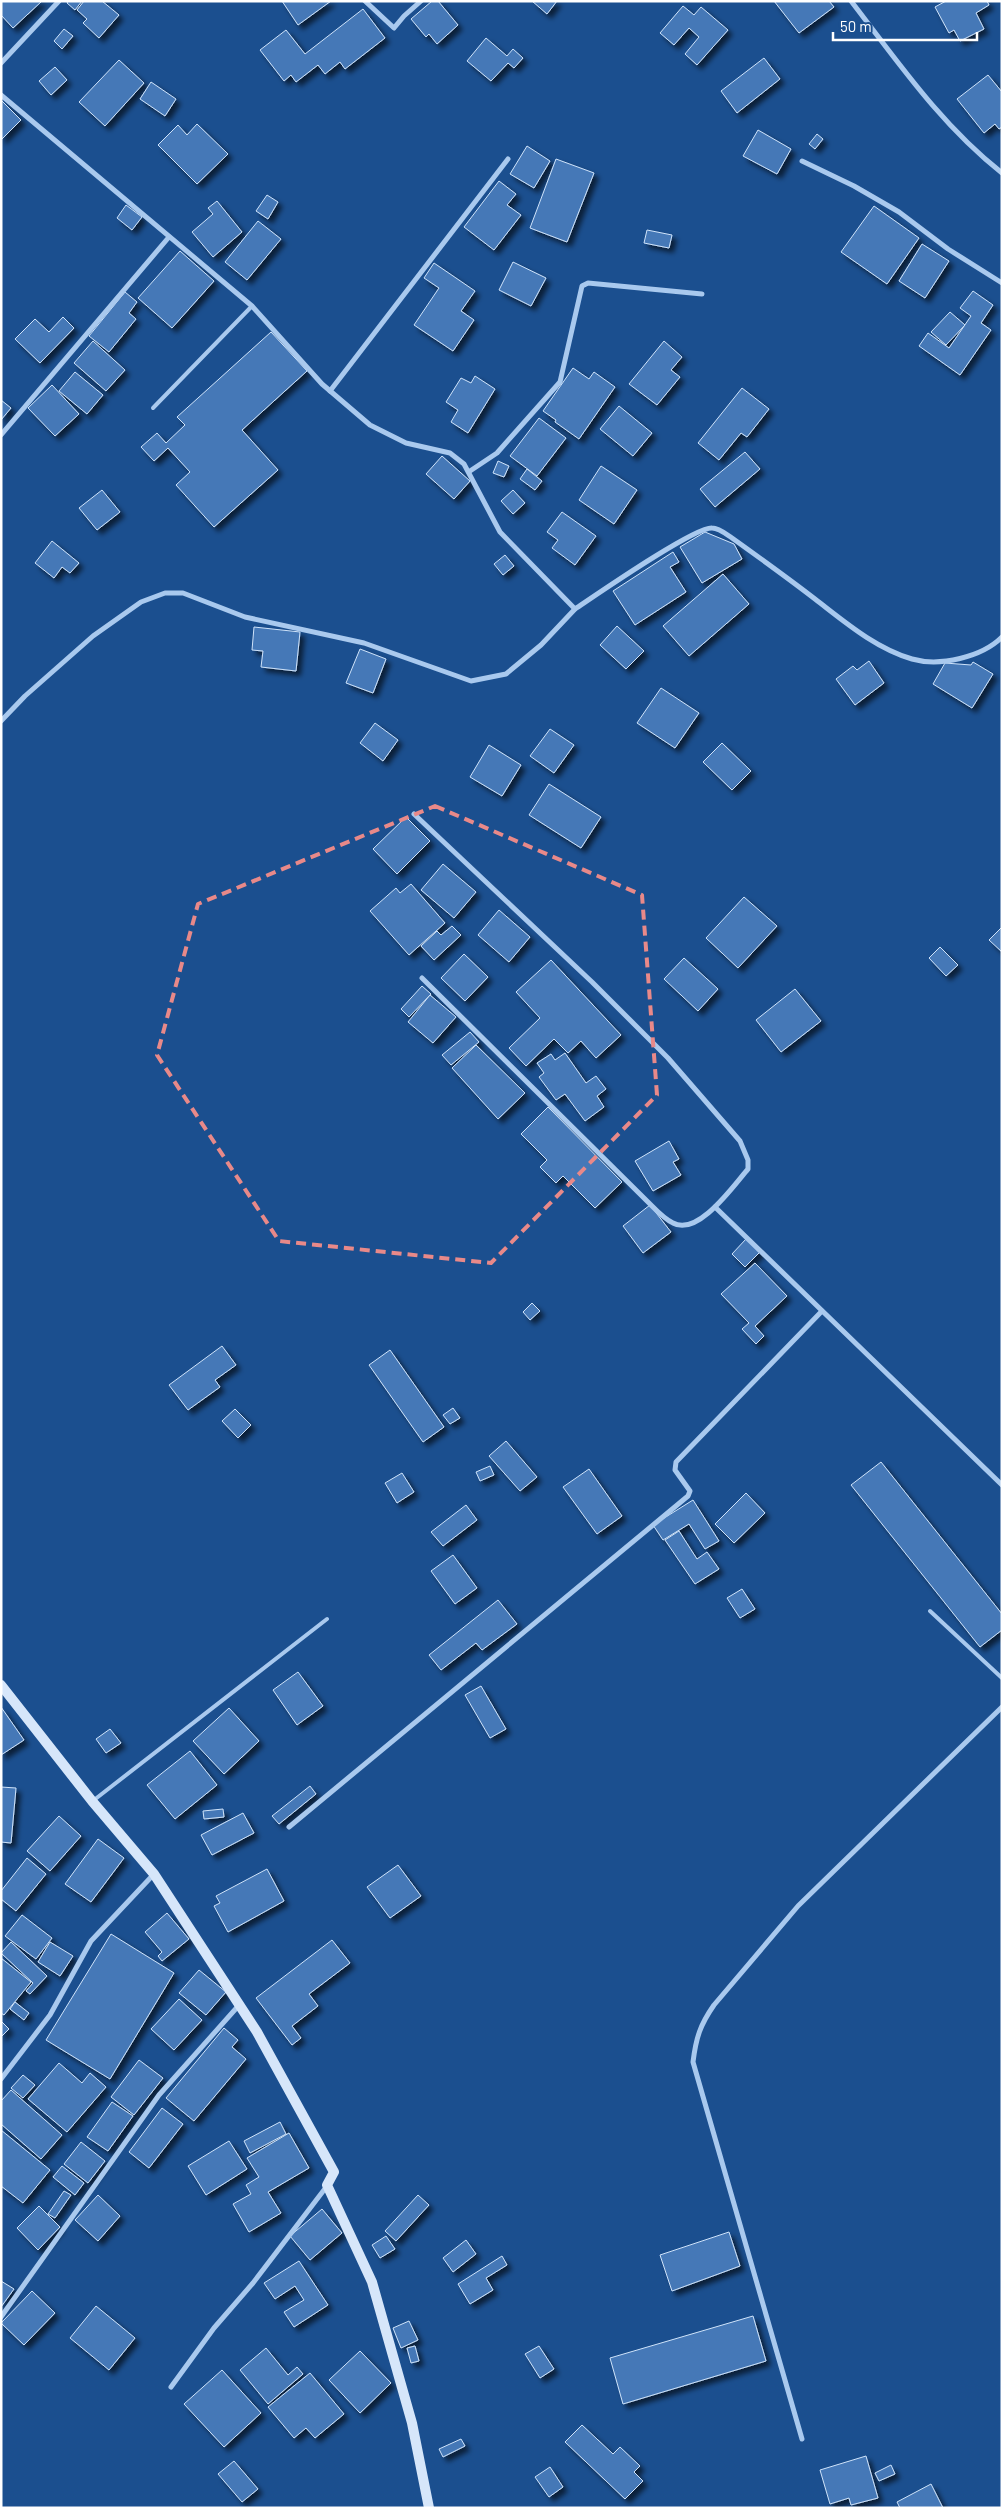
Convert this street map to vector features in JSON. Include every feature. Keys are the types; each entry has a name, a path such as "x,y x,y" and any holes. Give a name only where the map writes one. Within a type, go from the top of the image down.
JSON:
{"street":[{"path":"1,64 59,1"},
{"path":"365,1 394,28 421,1"},
{"path":"851,1 930,104 979,155 1002,173"},
{"path":"1,95 252,306 330,391 370,425 406,443 450,453 470,471 484,504 500,532 575,609"},
{"path":"330,391 508,159"},
{"path":"802,161 854,186 899,212 948,249 1002,283"},
{"path":"1,435 169,237"},
{"path":"470,471 497,453 560,382 582,286 588,283 702,294"},
{"path":"1,721 25,696 93,636 141,602 165,593 183,593 245,616 364,643 472,681 506,674 541,645 575,609 688,537 710,527 720,530 732,538 864,636 898,654 914,660 940,661 964,657 993,646 1002,637"},
{"path":"414,814 599,989 668,1058 740,1141 748,1160 748,1169 715,1207 691,1224 674,1224 649,1203 422,978"},
{"path":"715,1207 1002,1485"},
{"path":"288,1827 688,1496 690,1491 675,1470 676,1462 822,1311"},
{"path":"1,1685 92,1802 154,1874 258,2032 334,2172 327,2185 254,2283 214,2328 171,2387"},
{"path":"802,2439 694,2062 696,2039 702,2022 714,2004 798,1906 1002,1706"},
{"path":"1,2079 50,2015 91,1941 154,1874"},
{"path":"1,2317 159,2095 240,2004"},
{"path":"327,2185 372,2282 412,2423 429,2508"}],"lane":[{"path":"152,408 252,306"},
{"path":"930,1611 1002,1678"},
{"path":"92,1802 327,1619"}],"highlighted area":[{"path":"435,806 642,895 657,1095 491,1263 279,1241 157,1055 198,904"}],"building":[{"path":"1,1 42,1 13,28 1,15"},
{"path":"68,1 82,1 75,10 67,3"},
{"path":"84,1 102,1 119,15 99,38 83,23 87,19 77,10"},
{"path":"282,1 331,1 298,25"},
{"path":"432,1 438,1 458,25 437,44 429,34 426,37 411,19"},
{"path":"532,1 557,1 547,14"},
{"path":"774,1 829,1 834,7 799,33"},
{"path":"946,1 987,1 989,5 976,13 984,29 960,41 954,30 949,33 935,7"},
{"path":"683,6 694,15 701,7 728,30 697,65 685,54 699,37 689,28 674,45 660,33"},
{"path":"363,9 385,38 345,69 340,62 325,74 318,65 296,82 291,75 284,81 260,50 286,30 305,54"},
{"path":"64,29 73,36 62,49 54,41"},
{"path":"486,38 507,56 513,49 523,58 514,68 508,63 491,81 467,61"},
{"path":"764,58 780,79 737,113 721,91"},
{"path":"119,60 144,83 105,126 79,102"},
{"path":"55,67 67,80 51,95 39,81"},
{"path":"988,75 1002,92 1002,127 999,129 995,124 984,133 957,99"},
{"path":"151,82 176,99 165,116 140,99"},
{"path":"1,100 21,120 1,140"},
{"path":"197,124 228,154 197,184 158,145 178,125 187,135"},
{"path":"758,130 791,149 777,174 743,156"},
{"path":"817,134 823,139 815,149 809,144"},
{"path":"527,146 550,161 534,188 510,174"},
{"path":"556,159 594,173 567,242 530,228"},
{"path":"499,181 516,194 507,205 521,215 494,250 464,227"},
{"path":"267,195 278,202 268,219 256,211"},
{"path":"217,201 242,232 213,257 192,232 213,214 208,208"},
{"path":"126,205 142,217 132,230 117,218"},
{"path":"874,206 919,238 887,284 841,252"},
{"path":"258,221 281,239 247,280 225,262"},
{"path":"647,230 672,235 669,248 644,243"},
{"path":"922,244 949,261 925,298 899,281"},
{"path":"180,251 214,281 172,328 138,298"},
{"path":"513,262 546,278 531,306 499,290"},
{"path":"434,263 475,291 461,311 474,320 453,351 414,325 439,288 424,278"},
{"path":"973,291 993,305 981,323 991,330 960,375 919,346 928,333 949,348 971,316 960,308"},
{"path":"125,292 137,302 129,313 136,319 109,352 89,336"},
{"path":"950,312 965,325 946,345 931,332"},
{"path":"63,317 74,328 40,363 15,339 35,319 49,332"},
{"path":"271,332 307,371 242,430 278,470 214,527 176,485 190,472 168,448 154,461 141,447 157,433 166,443 185,425 177,417"},
{"path":"93,341 125,370 106,391 74,363"},
{"path":"664,341 682,357 671,370 680,377 657,405 629,384"},
{"path":"573,368 589,379 594,372 615,387 579,439 543,411"},
{"path":"75,372 103,395 87,414 59,391"},
{"path":"475,376 495,389 468,433 451,422 458,410 446,402 461,378 471,383"},
{"path":"52,385 79,414 55,436 28,408"},
{"path":"742,388 769,409 747,437 741,433 719,460 698,443"},
{"path":"1,400 11,408 1,420"},
{"path":"619,406 652,433 633,456 600,429"},
{"path":"539,418 566,438 537,476 510,456"},
{"path":"745,452 760,469 715,507 700,489"},
{"path":"442,456 470,481 454,499 426,474"},
{"path":"498,461 509,466 504,477 493,473"},
{"path":"601,466 637,490 614,524 579,500"},
{"path":"527,469 542,481 535,490 520,479"},
{"path":"102,490 120,512 97,530 79,508"},
{"path":"513,490 525,503 513,514 501,501"},
{"path":"562,512 596,536 575,565 552,548 558,540 547,532"},
{"path":"705,532 734,544 742,559 702,583 680,547"},
{"path":"52,541 79,563 70,573 62,567 54,578 35,563"},
{"path":"673,552 679,562 670,567 686,592 635,625 613,591"},
{"path":"505,555 514,566 503,575 494,564"},
{"path":"723,574 749,604 689,656 663,626"},
{"path":"617,626 644,651 626,669 600,645"},
{"path":"254,627 300,632 296,671 261,667 263,651 252,650"},
{"path":"360,649 386,659 373,693 346,683"},
{"path":"869,661 884,683 855,705 836,679 853,666 857,670"},
{"path":"973,662 993,674 972,708 933,684 945,663 971,665"},
{"path":"661,688 699,713 675,748 637,723"},
{"path":"375,723 398,740 383,761 360,743"},
{"path":"550,729 574,745 554,773 530,756"},
{"path":"722,743 751,771 732,790 703,762"},
{"path":"489,745 521,765 502,796 470,777"},
{"path":"549,784 601,817 581,848 529,815"},
{"path":"406,817 430,841 397,874 373,849"},
{"path":"443,864 476,892 454,918 421,890"},
{"path":"411,884 445,923 409,955 370,911 396,888 400,893"},
{"path":"744,897 777,926 738,968 706,938"},
{"path":"499,910 530,937 509,962 478,935"},
{"path":"452,926 461,935 434,960 421,946 437,931 441,935"},
{"path":"1002,927 1002,952 989,940"},
{"path":"940,947 958,965 946,976 929,958"},
{"path":"464,954 488,977 465,1001 441,978"},
{"path":"684,958 718,989 698,1011 664,979"},
{"path":"551,960 621,1035 596,1058 581,1041 568,1053 554,1039 526,1066 509,1048 540,1018 516,992"},
{"path":"422,986 431,994 409,1017 401,1009"},
{"path":"795,989 821,1021 781,1052 756,1020"},
{"path":"430,995 456,1017 433,1043 408,1022"},
{"path":"470,1032 479,1042 451,1065 442,1055"},
{"path":"476,1045 525,1093 498,1119 452,1068"},
{"path":"565,1053 586,1083 596,1076 606,1089 597,1096 604,1107 585,1121 565,1094 556,1100 539,1077 544,1073 537,1063 551,1054 555,1060"},
{"path":"548,1107 622,1182 595,1208 563,1176 556,1183 540,1167 547,1160 521,1134"},
{"path":"669,1141 679,1159 673,1162 681,1175 653,1191 635,1161"},
{"path":"650,1205 671,1232 643,1253 623,1226"},
{"path":"746,1239 760,1252 745,1267 732,1254"},
{"path":"755,1263 787,1296 755,1326 764,1336 756,1344 742,1329 749,1323 721,1294"},
{"path":"532,1303 540,1311 530,1320 523,1312"},
{"path":"222,1346 236,1365 215,1380 220,1387 188,1410 169,1385"},
{"path":"390,1350 444,1427 423,1442 369,1365"},
{"path":"453,1408 460,1418 450,1424 443,1415"},
{"path":"235,1409 251,1425 238,1438 222,1421"},
{"path":"506,1441 537,1477 520,1491 489,1456"},
{"path":"881,1462 1002,1614 1002,1630 980,1647 851,1485"},
{"path":"490,1466 494,1475 480,1481 476,1472"},
{"path":"589,1469 622,1516 597,1534 563,1487"},
{"path":"402,1473 414,1492 397,1503 385,1483"},
{"path":"746,1493 765,1513 734,1543 715,1524"},
{"path":"693,1500 719,1541 705,1549 689,1524 663,1540 653,1525"},
{"path":"466,1505 477,1520 443,1546 431,1532"},
{"path":"679,1531 697,1559 707,1552 719,1569 695,1584 665,1540"},
{"path":"453,1555 477,1588 455,1604 431,1571"},
{"path":"742,1589 755,1609 740,1618 727,1598"},
{"path":"498,1600 517,1624 482,1650 476,1643 441,1670 429,1655"},
{"path":"298,1672 323,1706 297,1725 273,1690"},
{"path":"481,1686 506,1729 490,1738 465,1695"},
{"path":"1,1707 24,1740 1,1755"},
{"path":"229,1708 259,1741 224,1774 193,1741"},
{"path":"110,1729 121,1743 106,1753 96,1739"},
{"path":"190,1751 217,1785 175,1819 147,1785"},
{"path":"310,1786 316,1794 279,1824 272,1816"},
{"path":"1,1787 16,1788 11,1843 1,1842"},
{"path":"223,1809 224,1817 204,1819 203,1811"},
{"path":"243,1813 254,1833 212,1855 201,1835"},
{"path":"59,1816 81,1836 50,1871 27,1851"},
{"path":"98,1839 124,1858 91,1902 65,1884"},
{"path":"27,1858 46,1874 16,1911 1,1899 1,1891"},
{"path":"398,1865 421,1896 390,1918 367,1887"},
{"path":"267,1869 284,1901 228,1932 214,1906 220,1903 216,1896"},
{"path":"167,1913 189,1939 162,1961 158,1956 162,1952 145,1932"},
{"path":"22,1915 52,1938 36,1959 5,1936"},
{"path":"111,1934 174,1973 110,2079 46,2040"},
{"path":"332,1940 350,1963 309,1994 318,2006 292,2026 301,2038 292,2045 256,1998"},
{"path":"11,1942 47,1976 30,1994 26,1991 33,1983 1,1953"},
{"path":"50,1942 73,1956 60,1976 38,1962"},
{"path":"1,1958 31,1982 4,2015 1,2013"},
{"path":"199,1970 226,1992 206,2015 179,1993"},
{"path":"179,1999 202,2020 174,2050 151,2029"},
{"path":"15,2002 29,2013 24,2020 10,2009"},
{"path":"1,2021 9,2029 1,2037"},
{"path":"224,2028 238,2040 232,2047 246,2059 194,2121 166,2098"},
{"path":"139,2060 163,2078 134,2115 111,2097"},
{"path":"59,2063 82,2083 90,2073 106,2087 67,2132 28,2099"},
{"path":"23,2075 35,2085 23,2098 11,2088"},
{"path":"11,2090 62,2135 41,2159 1,2124 1,2101"},
{"path":"112,2102 133,2116 108,2151 87,2137"},
{"path":"162,2108 183,2124 149,2168 129,2152"},
{"path":"280,2122 286,2134 250,2153 244,2141"},
{"path":"1,2130 50,2170 23,2203 1,2186"},
{"path":"289,2133 309,2168 268,2192 281,2213 249,2232 233,2204 251,2194 246,2185 259,2177 247,2158"},
{"path":"229,2141 247,2169 206,2195 188,2166"},
{"path":"81,2142 105,2161 88,2183 64,2164"},
{"path":"62,2166 84,2183 75,2195 53,2177"},
{"path":"64,2191 71,2195 55,2218 48,2214"},
{"path":"98,2195 120,2216 98,2241 75,2220"},
{"path":"418,2195 429,2205 396,2241 385,2231"},
{"path":"39,2206 60,2227 38,2250 17,2228"},
{"path":"322,2209 342,2233 310,2260 290,2236"},
{"path":"729,2232 740,2266 672,2291 660,2255"},
{"path":"386,2236 395,2249 380,2258 372,2245"},
{"path":"466,2240 476,2254 453,2272 443,2258"},
{"path":"502,2256 507,2265 486,2278 493,2290 470,2304 458,2284"},
{"path":"299,2261 328,2305 294,2327 284,2312 304,2300 295,2286 275,2299 264,2283"},
{"path":"1,2281 14,2289 1,2307"},
{"path":"32,2291 55,2313 24,2345 1,2323"},
{"path":"96,2306 135,2338 109,2370 70,2338"},
{"path":"753,2316 766,2361 623,2404 610,2358"},
{"path":"409,2321 418,2340 401,2348 393,2328"},
{"path":"415,2346 419,2361 411,2363 407,2348"},
{"path":"539,2346 554,2369 540,2378 525,2354"},
{"path":"266,2348 288,2375 297,2367 303,2374 268,2404 240,2370"},
{"path":"360,2351 391,2383 360,2413 329,2380"},
{"path":"222,2370 261,2413 224,2447 184,2404"},
{"path":"310,2373 344,2414 315,2438 306,2428 294,2438 268,2407"},
{"path":"582,2425 613,2454 620,2447 640,2466 634,2472 643,2481 625,2499 565,2442"},
{"path":"461,2439 465,2446 443,2457 439,2449"},
{"path":"866,2456 878,2498 851,2505 849,2498 830,2504 820,2470"},
{"path":"234,2461 258,2489 242,2502 218,2474"},
{"path":"891,2465 895,2474 879,2481 875,2473"},
{"path":"550,2467 563,2487 549,2497 535,2477"},
{"path":"931,2484 943,2508 900,2508 897,2502"}]}
